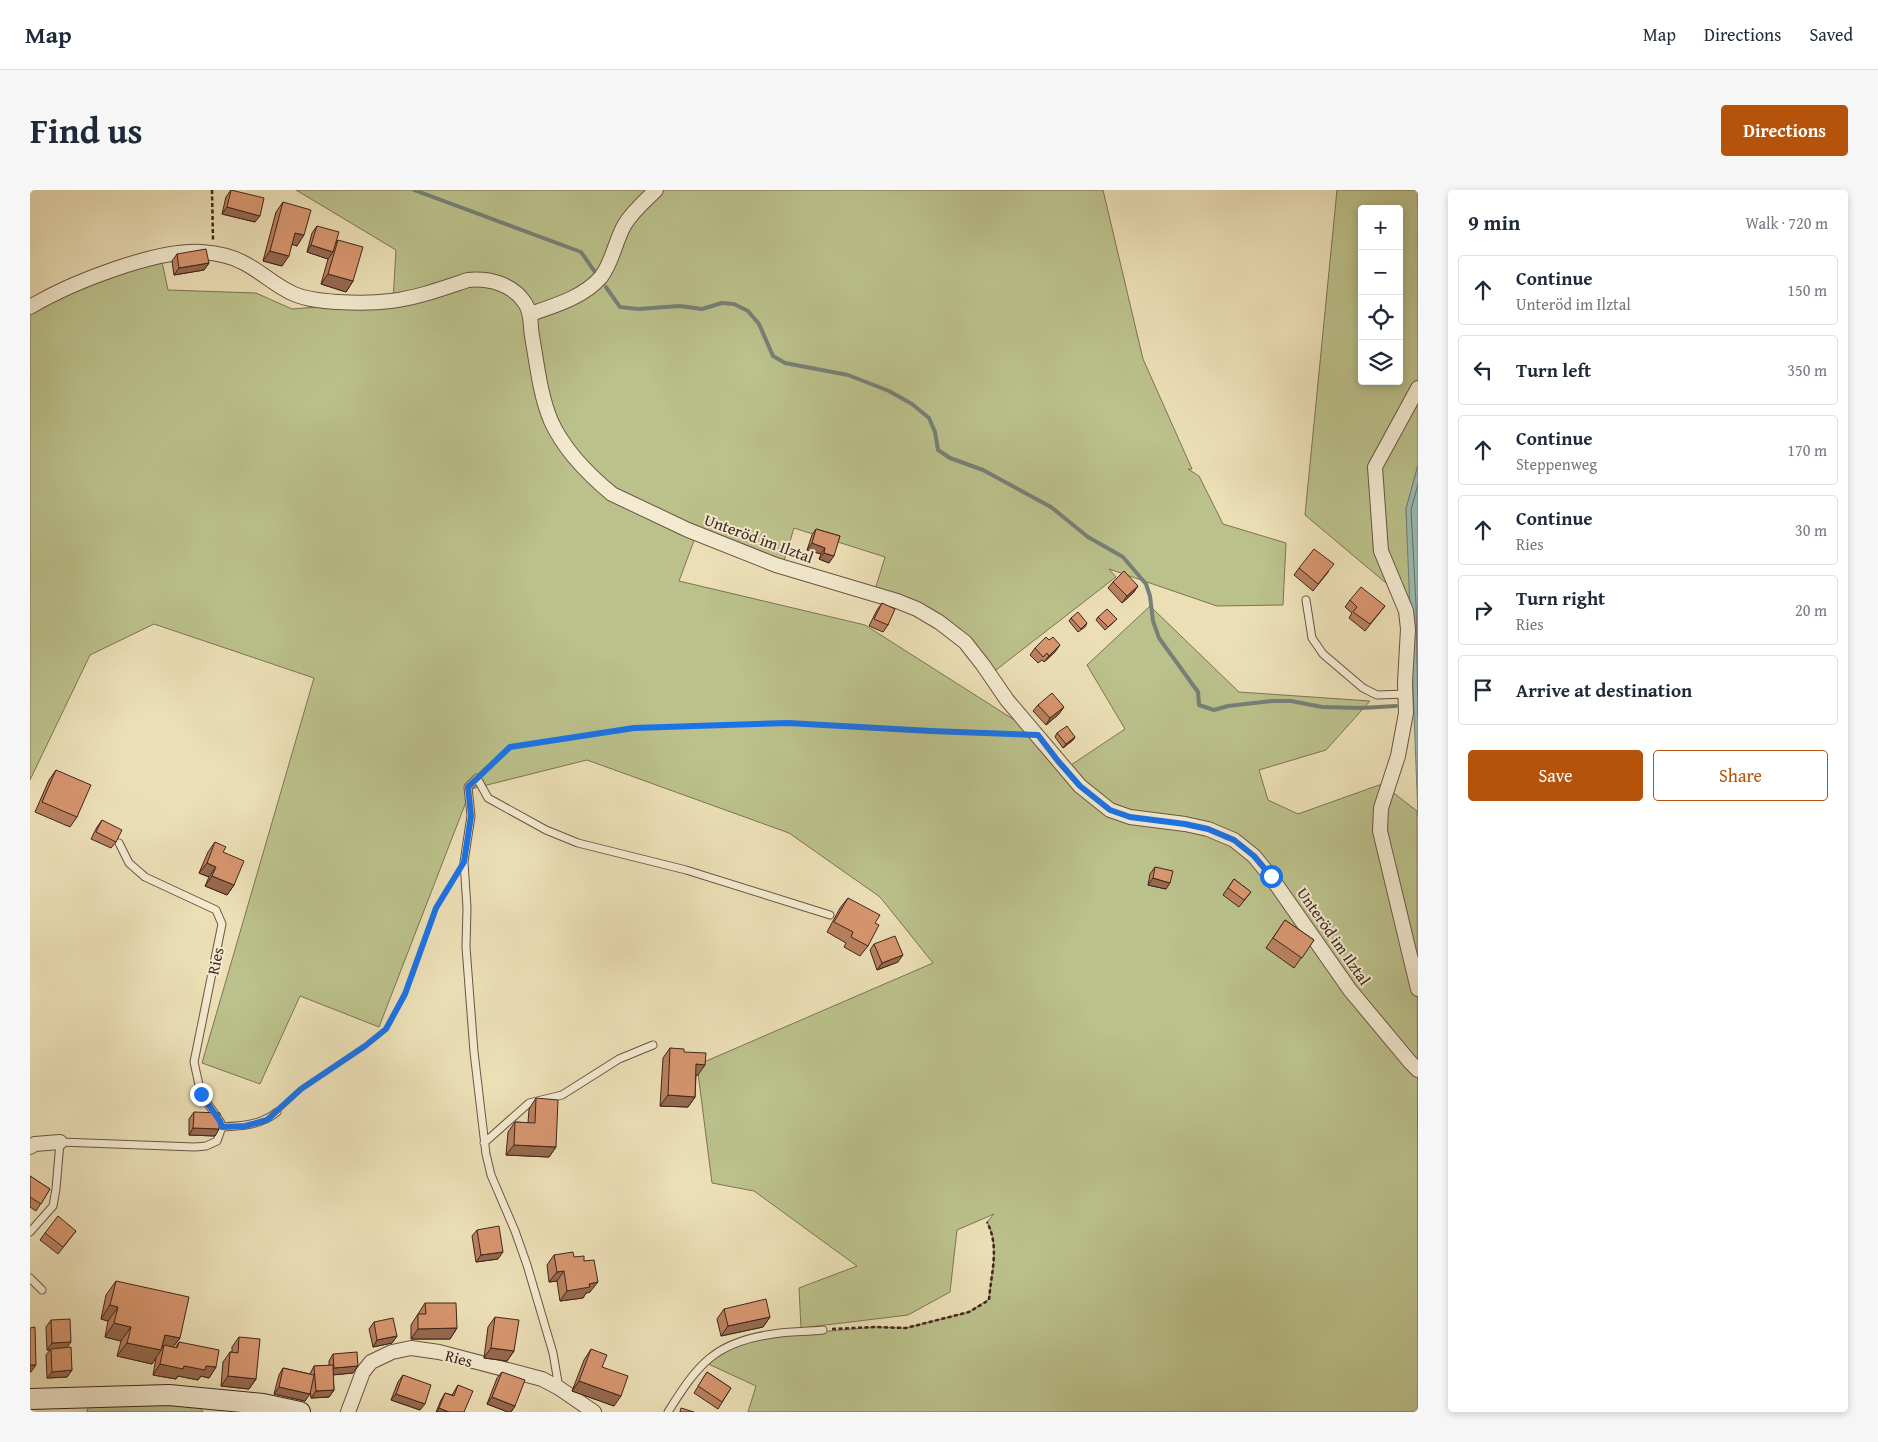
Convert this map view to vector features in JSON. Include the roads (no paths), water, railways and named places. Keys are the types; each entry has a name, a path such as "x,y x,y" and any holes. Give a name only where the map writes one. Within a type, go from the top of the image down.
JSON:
{"street":[{"path":"530,314 576,296 600,278 615,252 625,224 634,211 656,190"},
{"name":"Unteröd im Ilztal","path":"30,306 47,296 98,275 134,263 182,252 213,254 241,261 278,286 316,300 358,303 394,301 468,280 496,281 519,295 526,303 530,314 539,377 551,422 575,458 612,494 688,530 776,564 918,609 939,622 965,642 1007,700 1080,786 1110,810 1130,817 1208,829 1234,840 1254,856 1271,876 1350,990 1418,1070"},
{"path":"1418,388 1375,467 1382,551 1406,611 1408,629 1406,713 1398,756 1381,808 1380,830 1418,989"},
{"path":"30,1147 35,1144 60,1142"},
{"name":"Ries","path":"348,1412 363,1372 370,1362 392,1352 411,1348 439,1352 542,1379 559,1388 594,1412"},
{"path":"30,1398 169,1395 263,1404 300,1412"}],"lane":[{"path":"1306,600 1312,638 1323,654 1363,688 1377,695 1406,694"},
{"path":"559,1388 553,1353 527,1265 492,1175 484,1143 468,992 467,908 464,862 471,816 468,787 478,778 488,798 546,830 578,843 686,870 830,915"},
{"name":"Ries","path":"119,843 129,863 146,877 216,910 222,924 194,1062 201,1094 220,1121 222,1127"},
{"path":"484,1143 514,1119 529,1104 562,1095 620,1059 653,1045"},
{"path":"30,1232 53,1206 60,1142 206,1146 217,1141 222,1127 267,1120 277,1112"},
{"path":"30,1278 42,1290"},
{"path":"668,1412 683,1388 704,1361 728,1346 751,1338 775,1333 823,1330"}],"water":[{"path":"1418,465 1418,816 1406,509"}],"waterway":[{"path":"414,190 581,252 595,272"},
{"path":"606,287 620,307 638,309 680,306 702,309 722,303 734,304 748,311 759,324 773,356 785,363 848,375 889,391 912,404 929,418 935,432 938,450 950,458 983,470 1051,507 1088,537 1123,557 1146,584 1150,596 1153,621 1159,638 1198,692 1199,705 1214,710 1228,706 1272,701 1291,701 1322,707 1361,708 1396,706"}]}
